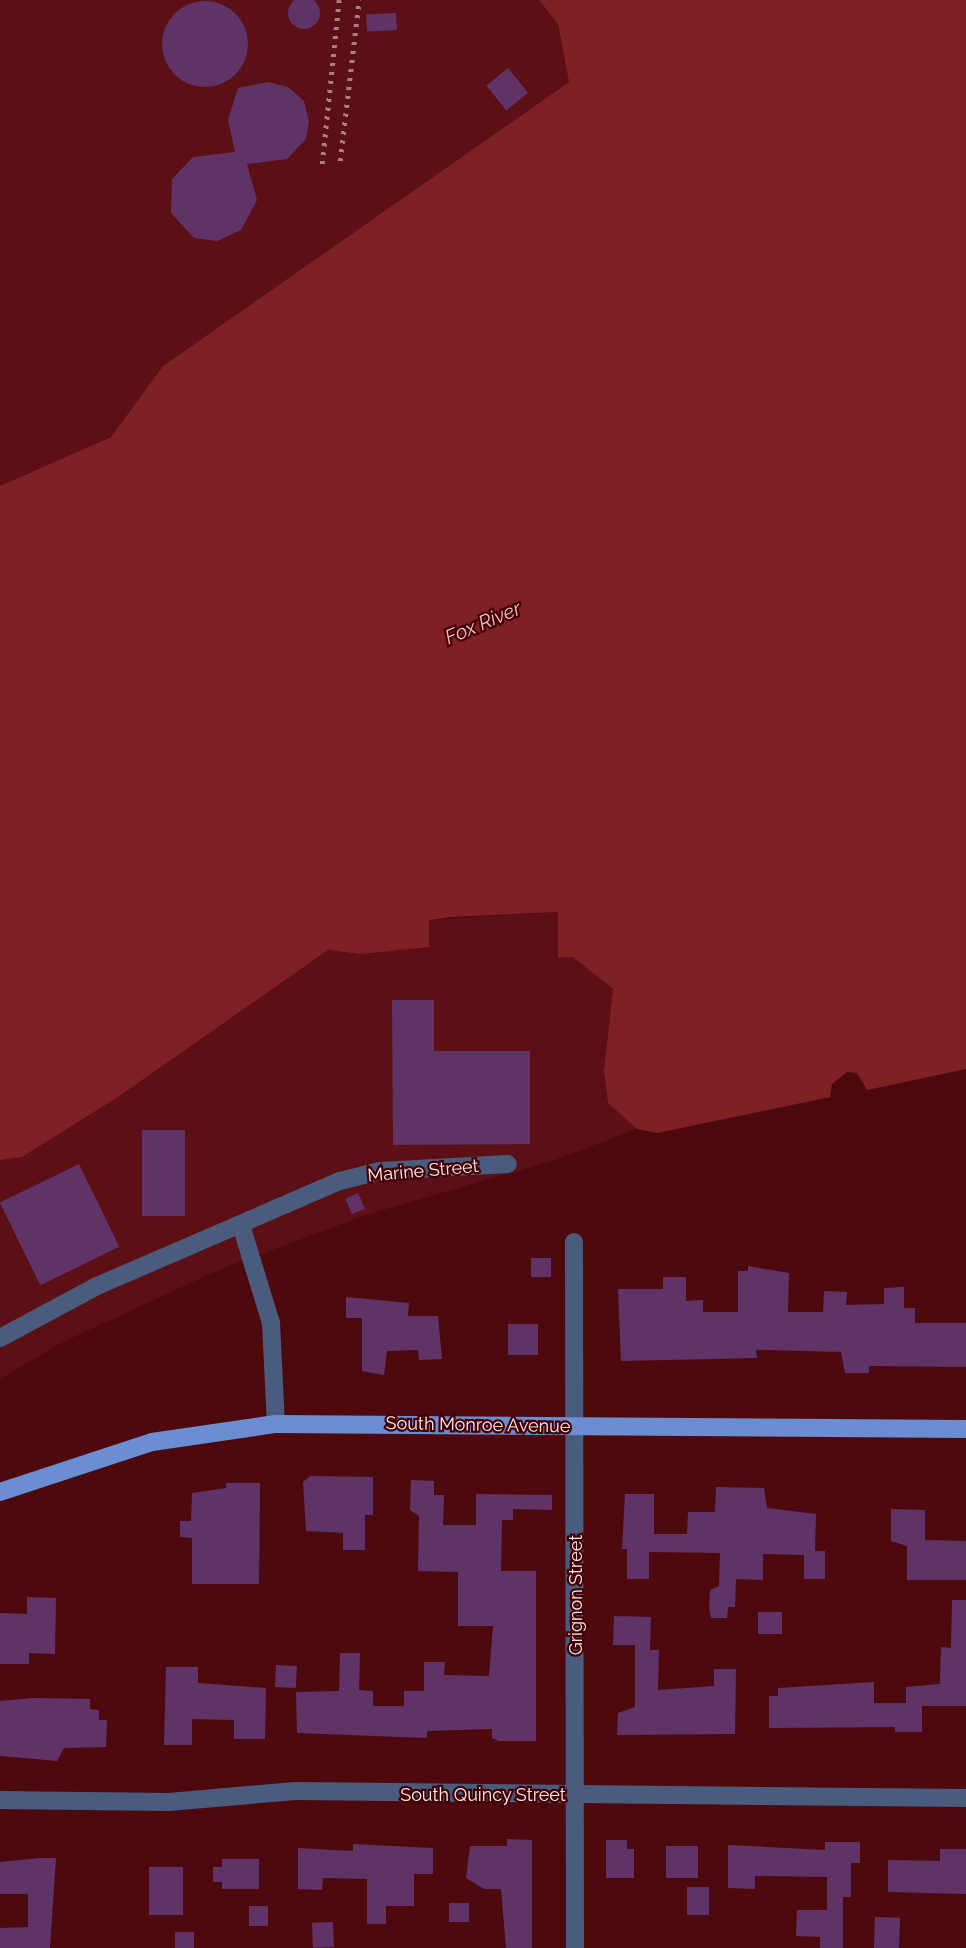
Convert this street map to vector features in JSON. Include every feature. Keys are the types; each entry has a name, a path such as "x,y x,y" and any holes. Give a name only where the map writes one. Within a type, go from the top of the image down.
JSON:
{"main road":[{"name":"South Monroe Avenue","path":"0,1492 152,1442 276,1424 966,1428"}],"street":[{"name":"Marine Street","path":"0,1338 97,1286 340,1181 380,1171 507,1164"},
{"path":"241,1225 272,1323 276,1424"},
{"name":"Grignon Street","path":"574,1242 577,1425 575,1948"},
{"name":"South Quincy Street","path":"0,1800 169,1802 296,1791 576,1796 966,1798"}],"shaded area":[{"path":"0,0 539,0 558,24 569,82 163,366 111,437 0,486"},
{"path":"558,912 573,957 613,989 604,1071 608,1103 637,1129 555,1160 366,1215 221,1269 61,1343 0,1379 0,1160 22,1157 118,1097 328,949 429,947 429,920"}],"water":[{"name":"Fox River","path":"539,0 966,0 966,1069 867,1090 857,1073 847,1072 832,1084 830,1097 657,1133 637,1129 608,1103 604,1071 613,989 573,957 558,958 558,912 451,917 429,920 429,947 362,954 328,950 118,1097 22,1157 0,1160 0,486 111,437 163,366 569,82 558,24"}],"building":[{"path":"304,-3 315,2 320,13 315,24 304,29 293,24 288,13 293,2"},
{"path":"205,1 229,8 241,20 248,44 241,68 229,80 205,87 181,80 169,68 162,44 169,20 181,8"},
{"path":"396,13 397,30 367,32 366,15"},
{"path":"508,68 528,93 506,110 486,86"},
{"path":"268,82 288,87 304,101 309,122 306,139 287,159 247,164 257,200 241,230 217,241 194,238 171,213 172,179 193,157 235,152 228,120 238,88"},
{"path":"392,1000 434,1000 434,1051 530,1051 530,1144 393,1145"},
{"path":"142,1130 185,1130 185,1216 142,1216"},
{"path":"79,1164 119,1247 40,1285 0,1203"},
{"path":"358,1193 365,1209 352,1214 345,1199"},
{"path":"531,1258 551,1258 551,1277 531,1277"},
{"path":"748,1266 789,1273 788,1312 823,1312 824,1291 847,1292 846,1305 884,1304 884,1288 904,1287 904,1308 915,1308 915,1323 966,1323 966,1367 869,1366 869,1373 845,1373 841,1352 756,1350 757,1358 621,1361 618,1289 663,1289 663,1277 686,1277 686,1301 703,1300 703,1312 738,1312 738,1271 748,1271"},
{"path":"346,1297 409,1303 408,1316 438,1316 442,1359 419,1360 418,1350 387,1351 384,1375 362,1371 362,1318 346,1318"},
{"path":"508,1324 538,1324 538,1355 508,1355"},
{"path":"310,1476 373,1477 373,1515 365,1515 365,1550 343,1550 343,1533 306,1531 303,1482"},
{"path":"411,1480 434,1481 434,1495 444,1495 443,1525 476,1525 476,1494 552,1495 552,1510 513,1509 513,1520 502,1520 501,1571 536,1571 536,1741 499,1741 492,1738 492,1729 427,1731 427,1738 297,1733 296,1692 339,1691 340,1653 360,1653 359,1690 373,1691 373,1706 404,1706 404,1691 424,1691 424,1662 445,1662 444,1675 489,1676 493,1626 458,1626 458,1572 418,1571 419,1516 410,1510"},
{"path":"226,1483 260,1483 259,1584 192,1584 192,1538 180,1537 180,1521 191,1521 192,1493 226,1488"},
{"path":"716,1487 764,1488 767,1508 816,1514 815,1551 825,1551 825,1579 804,1579 804,1555 763,1554 763,1580 736,1579 735,1607 728,1607 727,1618 711,1618 710,1590 719,1586 720,1553 649,1552 649,1579 627,1579 627,1549 622,1549 625,1494 654,1494 654,1534 687,1534 688,1512 715,1512"},
{"path":"891,1509 925,1510 925,1540 966,1541 966,1580 907,1580 907,1546 891,1541"},
{"path":"27,1597 56,1598 55,1654 29,1653 29,1664 0,1664 0,1613 27,1614"},
{"path":"952,1600 966,1600 966,1706 922,1706 922,1732 895,1732 895,1727 769,1728 769,1696 778,1696 778,1688 874,1682 874,1703 906,1703 906,1687 940,1684 941,1647 951,1648"},
{"path":"758,1612 782,1612 782,1634 758,1634"},
{"path":"614,1616 651,1617 650,1650 659,1650 658,1690 714,1686 714,1669 736,1669 735,1734 617,1735 618,1713 635,1707 635,1645 613,1645"},
{"path":"276,1665 297,1666 296,1688 275,1687"},
{"path":"166,1667 198,1667 198,1683 266,1688 265,1739 234,1739 234,1720 192,1719 192,1745 164,1745"},
{"path":"32,1698 90,1699 90,1709 99,1710 99,1720 107,1720 106,1747 64,1748 57,1761 0,1756 0,1701"},
{"path":"507,1839 532,1840 532,1948 506,1948 501,1889 484,1889 466,1878 470,1846 507,1846"},
{"path":"606,1840 627,1840 627,1849 634,1849 634,1878 606,1878"},
{"path":"825,1842 860,1842 860,1863 851,1863 851,1897 843,1897 843,1948 820,1948 820,1937 796,1936 797,1910 827,1910 827,1877 755,1876 755,1889 728,1888 728,1845 825,1850"},
{"path":"353,1844 433,1848 433,1874 414,1874 414,1906 386,1906 386,1924 367,1924 367,1879 323,1878 322,1890 298,1889 298,1848 353,1851"},
{"path":"666,1846 698,1846 698,1878 666,1878"},
{"path":"940,1849 966,1849 966,1894 888,1892 888,1860 940,1861"},
{"path":"56,1858 50,1948 0,1948 0,1928 28,1927 28,1894 0,1894 0,1862"},
{"path":"222,1859 259,1859 259,1889 222,1889 222,1882 213,1882 213,1867 222,1867"},
{"path":"149,1867 183,1867 183,1915 149,1915"},
{"path":"687,1887 709,1887 709,1915 687,1915"},
{"path":"449,1903 469,1903 469,1922 449,1922"},
{"path":"249,1906 268,1906 268,1926 249,1926"},
{"path":"875,1917 900,1918 899,1948 874,1948"},
{"path":"333,1922 334,1947 313,1948 312,1923"},
{"path":"175,1932 194,1932 194,1948 175,1948"}],"railway":[{"path":"322,164 339,0"},
{"path":"340,161 359,0"}]}
